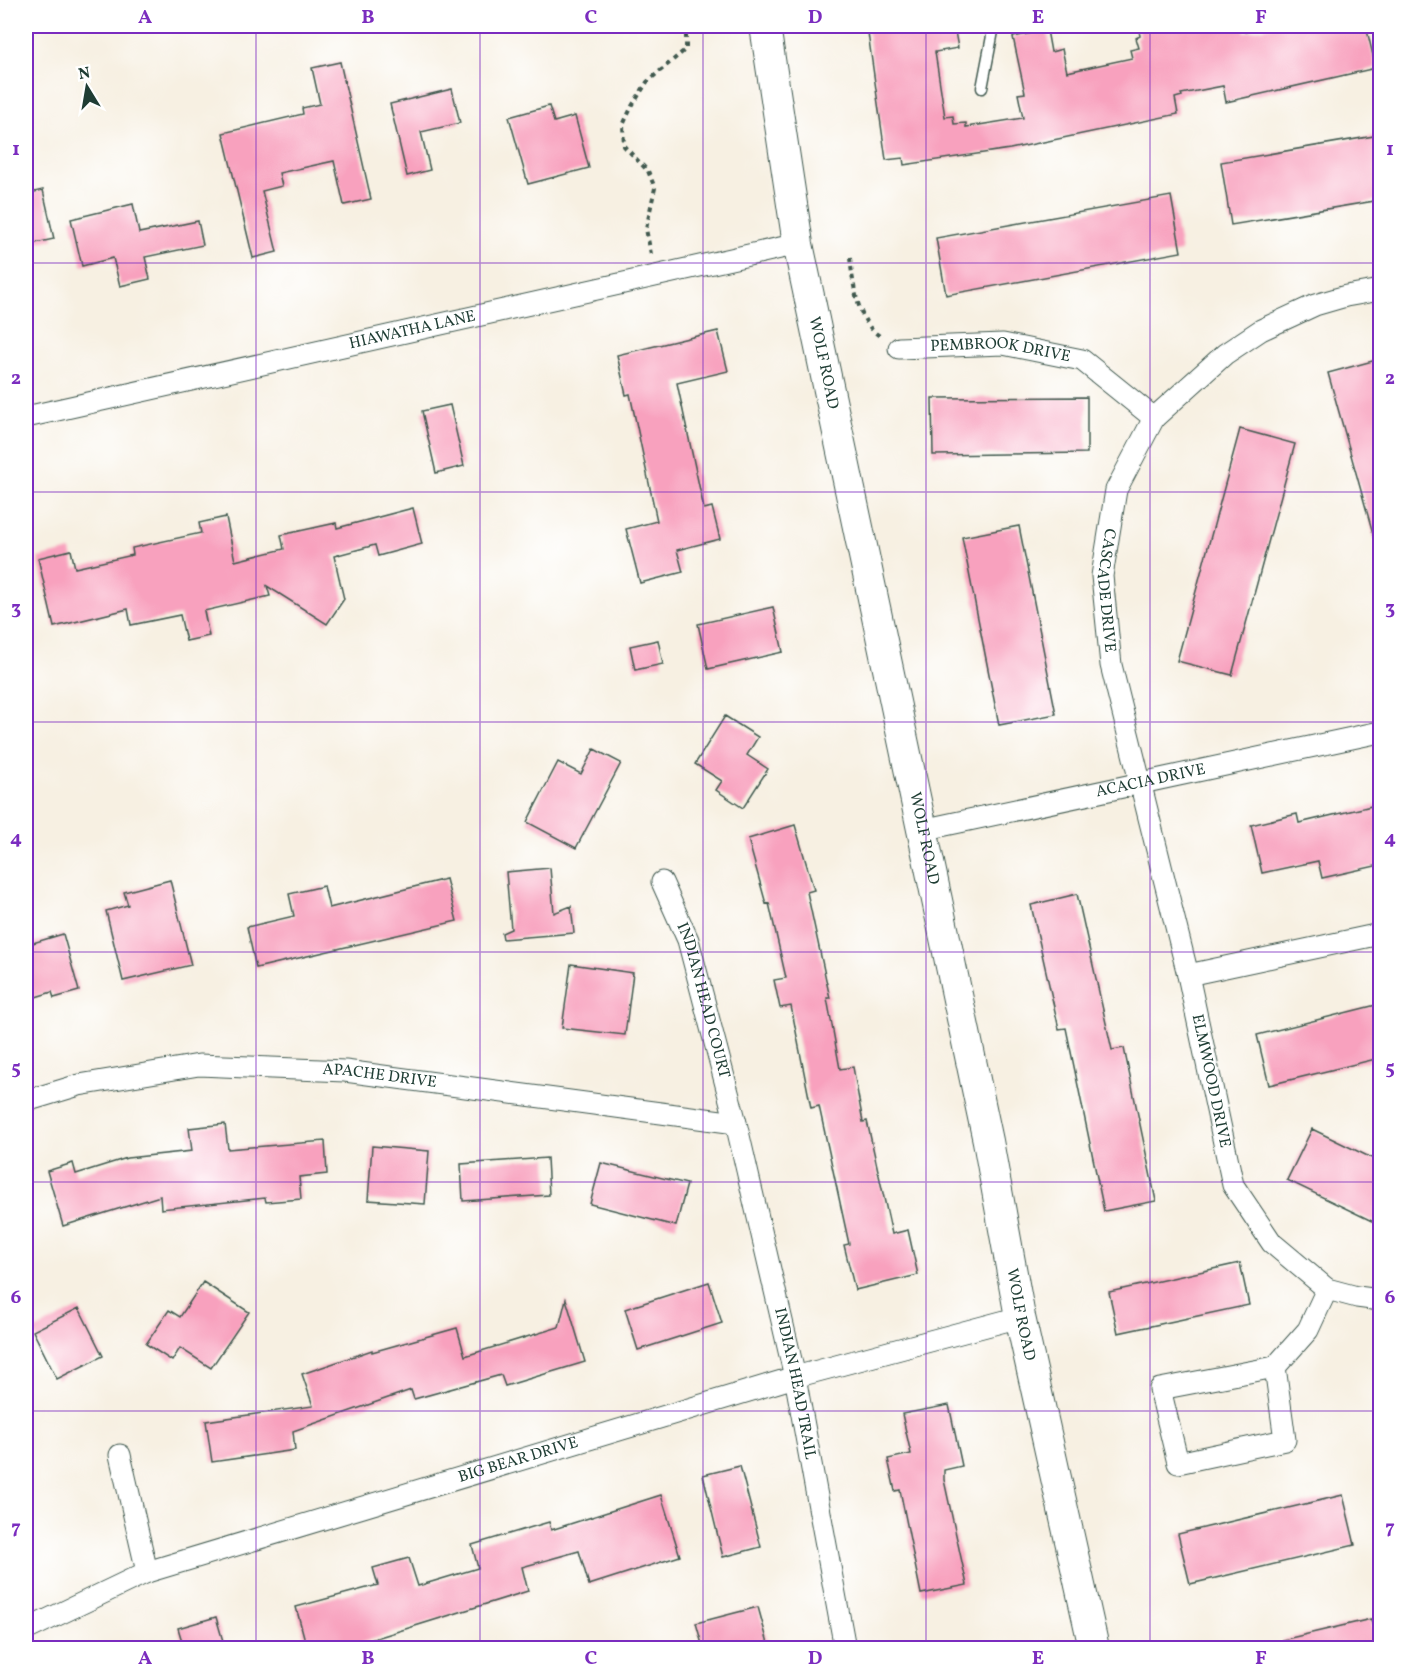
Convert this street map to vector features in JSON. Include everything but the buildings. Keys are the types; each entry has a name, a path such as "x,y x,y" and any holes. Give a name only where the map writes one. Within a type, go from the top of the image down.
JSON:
{"street":[{"name":"WOLF ROAD","path":"765,26 798,244 988,1141 1020,1317 1094,1648"},
{"name":"HIAWATHA LANE","path":"26,417 798,244"},
{"name":"CASCADE DRIVE","path":"1142,785 1111,665 1102,576 1116,490 1154,418 1226,354 1261,330 1289,315 1346,296 1380,290"},
{"name":"PEMBROOK DRIVE","path":"899,348 1003,344 1082,360 1154,418"},
{"name":"ACACIA DRIVE","path":"922,830 1142,785 1380,732"},
{"name":"ELMWOOD DRIVE","path":"1142,785 1188,975 1233,1185 1272,1243 1327,1289 1358,1297 1380,1299"},
{"name":"INDIAN HEAD COURT","path":"662,882 688,939 736,1123"},
{"path":"1188,975 1380,934"},
{"name":"APACHE DRIVE","path":"26,1101 79,1085 199,1065 345,1071 736,1123"},
{"name":"INDIAN HEAD TRAIL","path":"736,1123 795,1377 846,1648"},
{"path":"1275,1367 1285,1440 1178,1463 1161,1389 1275,1367 1308,1330 1327,1289"},
{"name":"BIG BEAR DRIVE","path":"26,1630 147,1572 795,1377 1020,1317"},
{"path":"120,1455 147,1572"}],"lane":[{"path":"982,88 994,26"}],"path":[{"path":"656,276 646,230 655,188 648,171 624,146 623,125 647,82 686,49 686,26"},
{"path":"850,258 856,301 874,333 899,348"}]}
